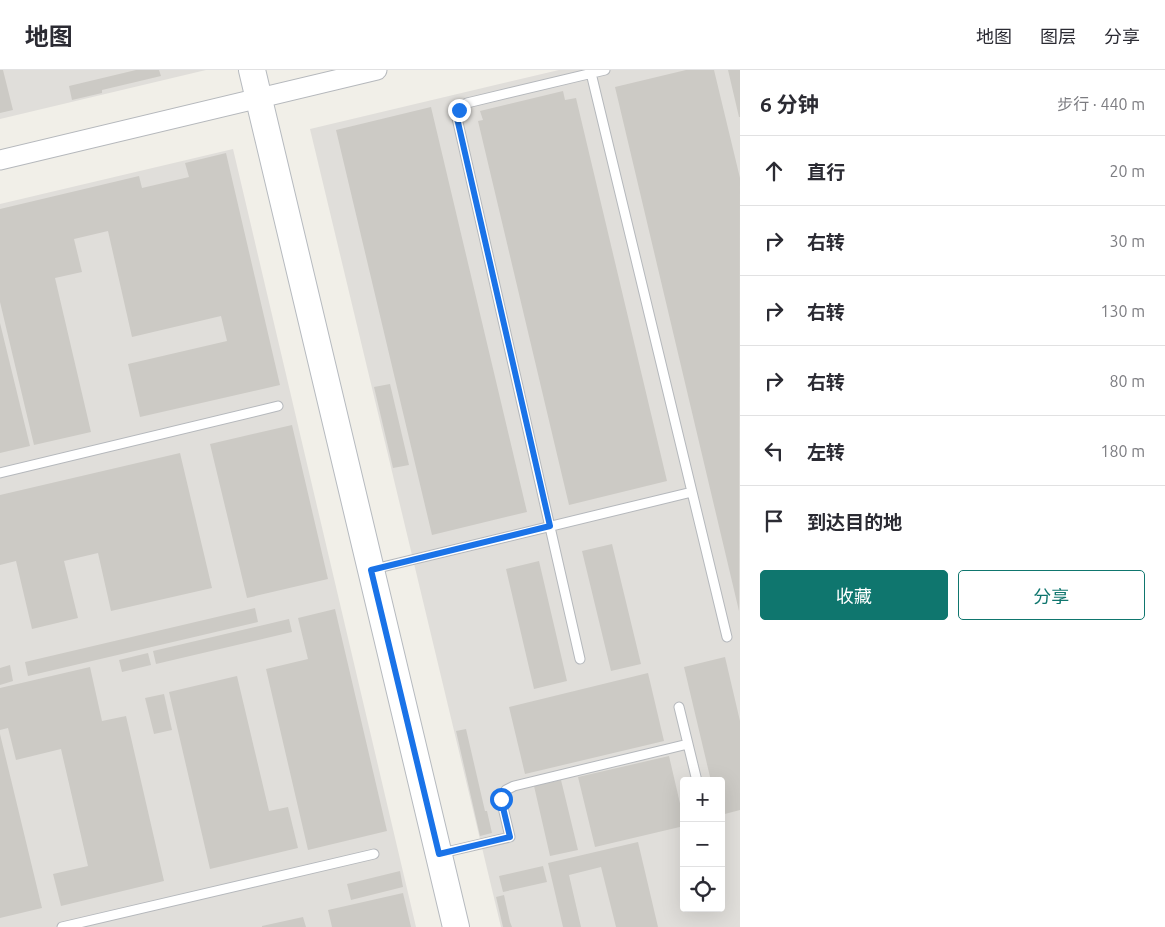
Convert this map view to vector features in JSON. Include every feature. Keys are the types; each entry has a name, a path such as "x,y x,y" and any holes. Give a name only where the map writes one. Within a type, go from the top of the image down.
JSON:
{"street":[{"path":"252,70 456,927"},
{"path":"0,160 377,70"}],"lane":[{"path":"580,659 457,118 459,110 467,103 604,70"},
{"path":"591,73 727,637"},
{"path":"0,472 278,406"},
{"path":"371,570 692,492"},
{"path":"679,707 696,777"},
{"path":"439,854 510,837 501,799 506,790 514,786 688,744"},
{"path":"62,927 374,854"}],"shaded area":[{"path":"0,70 206,70 0,119"},
{"path":"559,70 740,70 740,927 501,927 310,129"},
{"path":"233,149 416,927 0,927 0,204"}],"building":[{"path":"0,70 3,70 13,110 0,113"},
{"path":"136,70 159,70 161,76 102,90 102,93 72,100 69,86"},
{"path":"686,70 714,70 740,178 739,611 615,87"},
{"path":"728,70 740,70 740,117 739,117"},
{"path":"563,91 565,100 576,98 667,481 569,505 478,121 483,120 480,111"},
{"path":"431,107 527,512 432,535 336,130"},
{"path":"226,153 280,385 140,417 128,364 227,341 221,316 132,337 108,231 74,239 82,272 55,278 91,432 34,445 0,302 0,209 139,176 142,188 189,177 185,163"},
{"path":"0,323 30,446 0,453"},
{"path":"390,384 409,465 393,468 374,387"},
{"path":"292,425 328,579 247,598 210,444"},
{"path":"180,453 212,588 111,611 98,553 64,561 78,618 32,629 16,561 0,565 0,495"},
{"path":"612,544 641,664 611,671 582,551"},
{"path":"539,561 567,681 534,689 506,569"},
{"path":"255,608 258,622 28,676 25,662"},
{"path":"335,609 387,831 308,850 266,669 308,659 298,618"},
{"path":"289,619 292,632 156,664 153,651"},
{"path":"148,653 151,665 122,672 119,660"},
{"path":"725,657 740,721 740,810 725,814 725,777 710,777 684,667"},
{"path":"10,665 13,681 0,685 0,668"},
{"path":"90,667 102,721 126,716 164,881 61,906 53,874 88,866 61,749 16,760 8,728 0,730 0,688"},
{"path":"648,673 664,741 525,774 509,707"},
{"path":"237,676 269,811 288,807 298,848 210,869 169,692"},
{"path":"164,694 172,730 154,734 145,698"},
{"path":"466,729 492,833 480,836 456,731"},
{"path":"0,734 42,908 0,918"},
{"path":"669,756 680,803 680,827 595,847 578,777"},
{"path":"561,780 578,850 550,856 534,786"},
{"path":"638,842 658,927 616,927 601,867 569,875 581,927 563,927 548,863"},
{"path":"543,866 547,882 503,892 499,876"},
{"path":"400,871 403,887 351,900 347,884"},
{"path":"403,893 411,927 332,927 328,910"},
{"path":"504,895 512,927 503,927 496,897"},
{"path":"303,917 306,927 262,927 262,926"}],"route":[{"path":"459,110 457,118 550,526 371,570 439,854 510,837 501,799"}]}
